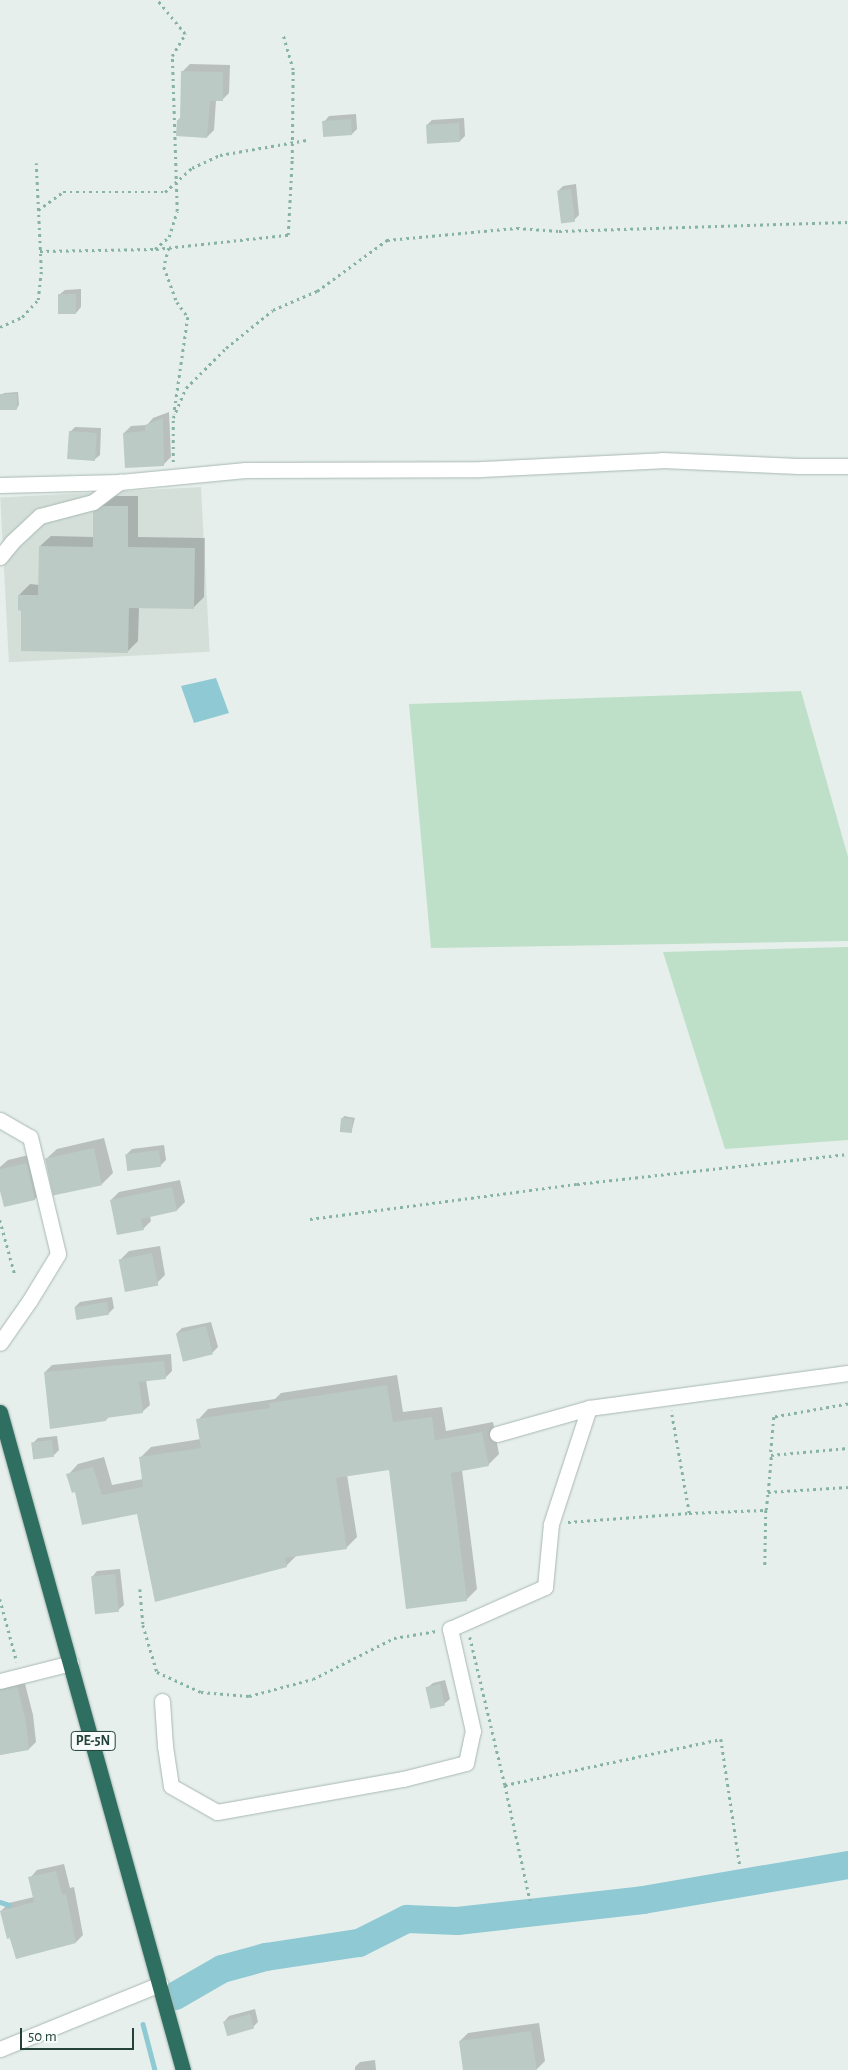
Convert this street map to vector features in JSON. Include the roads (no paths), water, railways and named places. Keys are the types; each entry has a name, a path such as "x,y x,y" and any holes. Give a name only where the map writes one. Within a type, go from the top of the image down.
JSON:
{"highway":[{"name":"PE-5N","path":"0,1412 183,2070"}],"street":[{"path":"0,485 120,482 245,470 481,469 662,460 798,466 848,466"},
{"path":"0,557 12,542 40,516 94,502 120,482"},
{"path":"0,1120 30,1137 58,1254 30,1300 0,1343"},
{"path":"497,1434 588,1408 848,1373"},
{"path":"162,1701 165,1746 171,1786 217,1812 412,1777 466,1763 473,1731 450,1629 544,1587 551,1524 588,1408"},
{"path":"0,1681 71,1662"},
{"path":"0,2049 160,1984"}],"water":[{"path":"216,678 229,713 194,723 181,686"}],"waterway":[{"path":"175,1996 222,1969 266,1957 359,1943 407,1919 457,1921 643,1900 848,1865"},
{"path":"0,1902 9,1905"},
{"path":"143,2024 155,2070"}]}
